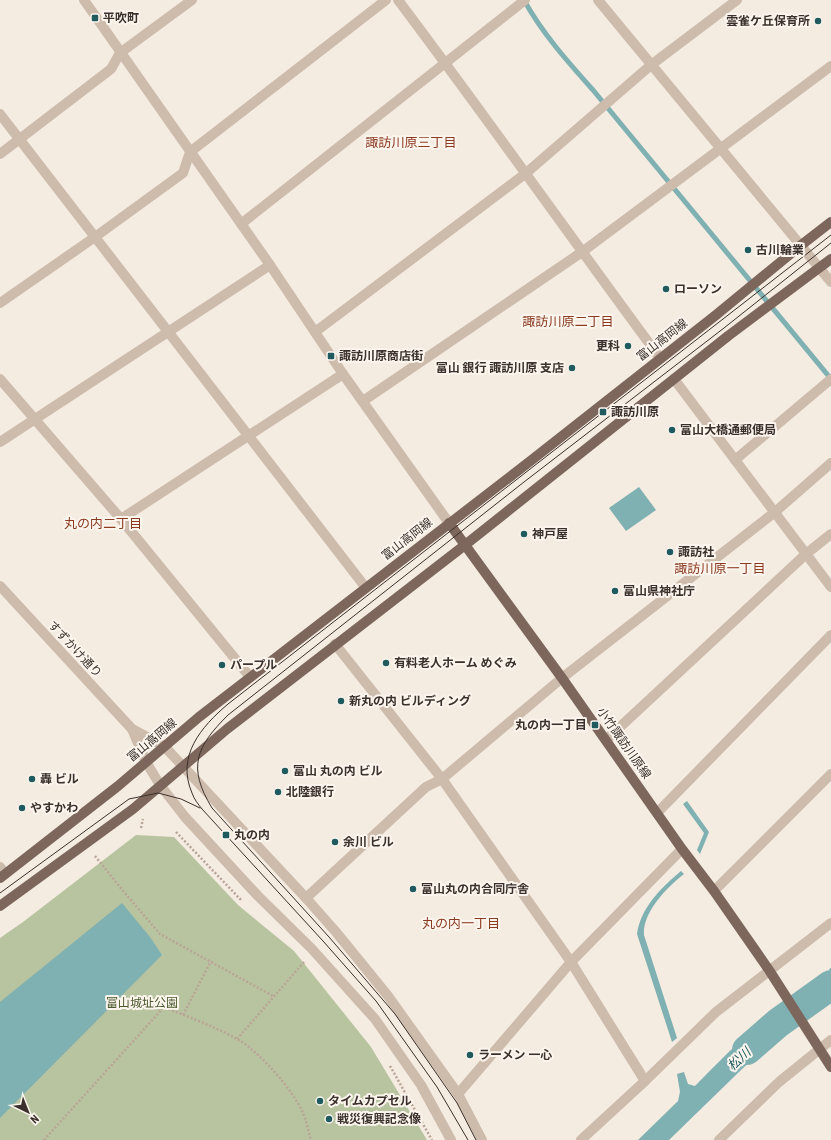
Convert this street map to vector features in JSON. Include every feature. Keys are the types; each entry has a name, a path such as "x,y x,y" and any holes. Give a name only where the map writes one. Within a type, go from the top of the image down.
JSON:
{"main road":[{"name":"富山高岡線","path":"2,873 121,783 164,746 250,677 533,459 831,222"},
{"path":"0,906 133,809 227,729 465,545 674,379 831,259"},
{"name":"小竹諏訪川原線","path":"449,523 562,678 682,849 714,891 769,970 819,1048"},
{"path":"819,1048 831,1067"}],"street":[{"path":"84,0 270,265 343,374 449,523"},
{"path":"0,154 111,68 120,52 192,0"},
{"path":"0,303 96,237 183,173 190,152 386,0"},
{"path":"398,0 660,358"},
{"path":"241,224 446,64 525,0"},
{"path":"598,0 831,282"},
{"path":"315,332 525,174 651,65 737,0"},
{"path":"363,401 582,252 831,66"},
{"path":"0,114 366,588"},
{"path":"0,442 270,265"},
{"path":"121,519 343,374"},
{"path":"0,379 121,519 250,677"},
{"path":"674,379 831,587"},
{"path":"735,460 831,379"},
{"path":"306,898 426,787 442,779 562,678 775,512 831,463"},
{"path":"606,740 806,554 831,534"},
{"name":"すずかけ通り","path":"0,586 132,729"},
{"path":"657,813 831,635"},
{"path":"335,644 442,779 571,962 644,1081"},
{"path":"132,729 164,746 211,795 336,932 388,996 458,1094 482,1140"},
{"path":"132,729 146,762 160,785 185,817 252,890 311,948 375,1019 421,1085 448,1139"},
{"path":"714,891 831,774"},
{"path":"458,1094 571,962 682,849"},
{"path":"581,1140 716,1012 831,922"},
{"path":"719,1140 779,1082 819,1048 831,1040"}],"path":[{"path":"140,828 143,816"},
{"path":"176,832 246,905"},
{"path":"95,856 160,934 274,996"},
{"path":"238,1039 307,959 304,956"},
{"path":"183,1015 211,961"},
{"path":"44,1140 164,1007 238,1039 251,1048 291,1092 304,1114 310,1140"},
{"path":"387,1062 432,1140"}],"green space":[{"name":"富山城址公園","path":"136,835 174,837 238,905 294,951 371,1047 427,1140 0,1140 0,938"}],"water":[{"path":"639,487 656,510 626,531 609,508"},
{"path":"687,801 709,832 700,854 697,850 704,833 683,804"},
{"path":"681,871 684,874 663,893 651,909 644,927 644,935 677,1038 672,1042 637,934 639,924 647,907 659,891"},
{"path":"122,903 150,937 162,955 0,1118 0,1002"},
{"path":"831,968 831,998 820,1005 817,1002 815,1003 805,991 830,971 829,969"},
{"name":"松川","path":"773,1014 781,1026 778,1028 781,1033 669,1140 638,1140 678,1101 680,1092 677,1074 684,1072 688,1084 695,1086 742,1039"}],"waterway":[{"path":"524,0 556,47 831,379"},
{"name":"松川","path":"747,1050 778,1023 831,985"}],"tram line":[{"path":"468,1140 437,1087 376,1001 202,809 193,795 188,779 187,767 189,755 194,743 209,722 228,704 831,235"},
{"path":"476,1140 457,1103 395,1014 329,937 212,808 199,781 198,769 202,748 208,737 228,715 831,243"},
{"path":"0,893 129,799 158,793 181,799 200,808"}],"place":[{"name":"平吹町","path":"95,18"},
{"name":"雲雀ケ丘保育所","path":"818,21"},
{"name":"古川輪業","path":"748,250"},
{"name":"ローソン","path":"666,289"},
{"name":"更科","path":"628,346"},
{"name":"諏訪川原商店街","path":"331,356"},
{"name":"富山 銀行 諏訪川原 支店","path":"572,368"},
{"name":"諏訪川原","path":"603,412"},
{"name":"富山大橋通郵便局","path":"672,430"},
{"name":"神戸屋","path":"524,534"},
{"name":"諏訪社","path":"670,552"},
{"name":"富山県神社庁","path":"615,591"},
{"name":"有料老人ホーム めぐみ","path":"386,663"},
{"name":"パープル","path":"222,665"},
{"name":"新丸の内 ビルディング","path":"341,701"},
{"name":"丸の内一丁目","path":"595,725"},
{"name":"富山 丸の内 ビル","path":"285,771"},
{"name":"轟 ビル","path":"32,779"},
{"name":"北陸銀行","path":"278,792"},
{"name":"やすかわ","path":"22,808"},
{"name":"丸の内","path":"226,835"},
{"name":"余川 ビル","path":"335,842"},
{"name":"富山丸の内合同庁舎","path":"413,889"},
{"name":"ラーメン 一心","path":"470,1055"},
{"name":"タイムカプセル","path":"320,1101"},
{"name":"戦災復興記念像","path":"329,1119"}],"district":[{"name":"諏訪川原三丁目","path":"411,142"},
{"name":"諏訪川原二丁目","path":"568,321"},
{"name":"丸の内二丁目","path":"103,523"},
{"name":"諏訪川原一丁目","path":"720,568"},
{"name":"丸の内一丁目","path":"461,923"}]}
